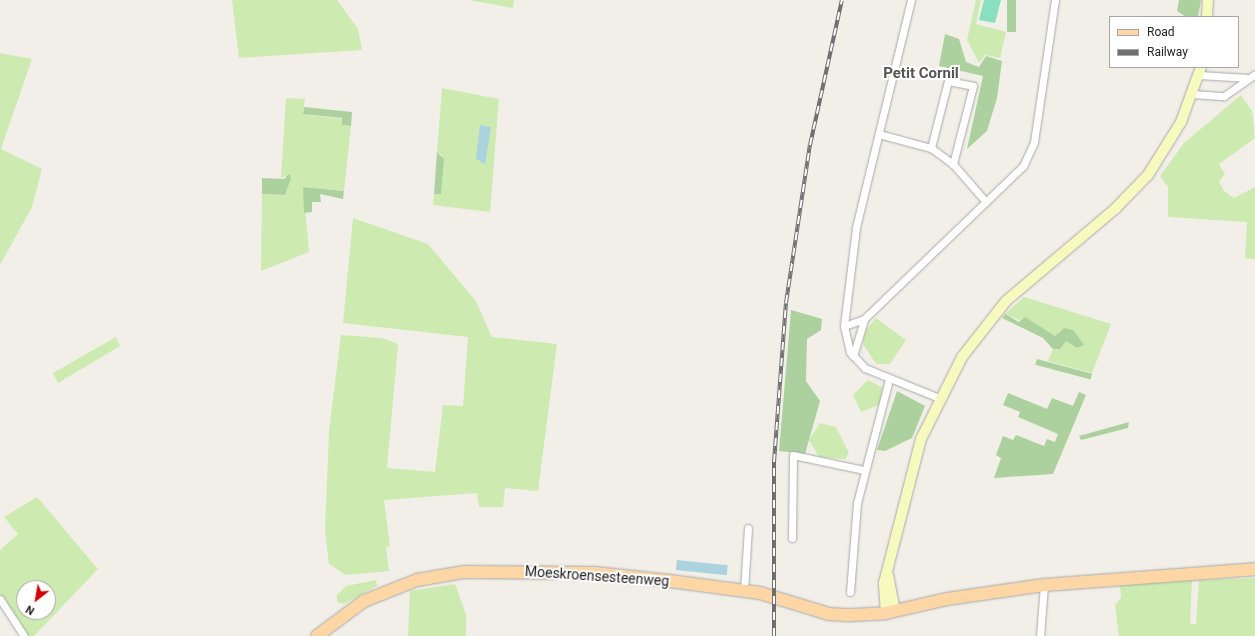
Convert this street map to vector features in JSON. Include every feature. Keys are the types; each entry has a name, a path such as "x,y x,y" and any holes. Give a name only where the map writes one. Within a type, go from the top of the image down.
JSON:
{"main road":[{"path":"1207,16 1208,0"},
{"path":"891,612 883,591 921,439 939,398 962,357 1006,301 1034,274 1115,210 1148,175 1181,122 1200,71"},
{"name":"Moeskroensesteenweg","path":"318,636 364,601 417,580 464,572 595,573 744,590 830,614 891,612 947,599 1044,585 1255,569"}],"street":[{"path":"911,0 856,228 844,326 853,356 865,368 939,398"},
{"path":"844,326 864,319 1023,166 1031,154 1055,0"},
{"path":"1200,71 1252,76"},
{"path":"1192,94 1224,96 1252,76"},
{"path":"931,148 948,81 973,86 953,164"},
{"path":"879,134 931,148 953,164 986,202"},
{"path":"853,356 864,319"},
{"path":"850,592 854,527 864,470 890,379"},
{"path":"792,538 793,455 864,470"},
{"path":"744,590 748,528"},
{"path":"1040,636 1044,585"},
{"path":"0,599 24,636"}],"green space":[{"path":"232,0 337,0 358,29 362,50 239,58"},
{"path":"469,0 514,0 513,8"},
{"path":"976,0 981,0 976,24 1006,32 1000,58 985,55 979,63 967,40"},
{"path":"984,0 1001,0 995,23 979,20"},
{"path":"1007,0 1016,0 1016,32 1007,32"},
{"path":"1179,0 1201,0 1198,16 1184,16 1177,11"},
{"path":"945,34 959,39 966,62 979,67 986,56 1002,61 997,98 987,131 967,149 983,76 939,66"},
{"path":"0,53 32,59 1,149 42,169 32,207 0,265"},
{"path":"442,88 499,99 490,212 433,205 434,194 441,194 442,155 437,152"},
{"path":"1241,95 1252,111 1255,138 1219,164 1225,174 1219,182 1224,191 1234,198 1255,187 1255,259 1245,258 1247,222 1168,217 1168,187 1160,176 1184,143"},
{"path":"286,98 305,99 303,114 343,119 342,125 351,126 344,191 303,187 309,252 261,271 262,194 285,195 286,176 281,178"},
{"path":"304,107 352,112 351,126 342,125 342,118 303,114"},
{"path":"437,152 444,159 441,194 434,194"},
{"path":"289,174 291,178 285,195 262,194 262,178 284,179"},
{"path":"303,187 344,191 343,199 320,194 321,202 312,202 312,212 304,213"},
{"path":"353,218 428,244 476,301 492,337 557,344 538,491 505,488 503,507 479,507 477,493 384,500 390,546 386,547 389,571 346,575 329,564 325,531 329,431 341,335 382,338 398,344 387,468 435,472 443,405 463,406 468,337 343,323"},
{"path":"1024,297 1111,324 1092,373 1048,361 1053,349 1060,349 1066,341 1060,330 1056,336 1005,314"},
{"path":"791,310 822,319 821,330 807,339 806,381 820,401 805,454 779,451"},
{"path":"1005,314 1019,322 1025,317 1055,336 1064,328 1073,330 1084,345 1077,348 1066,341 1060,349 1053,349 1043,338 1002,318"},
{"path":"876,318 906,340 890,364 876,364 863,344 865,331"},
{"path":"116,337 120,346 58,383 53,373"},
{"path":"1037,359 1092,374 1091,380 1035,365"},
{"path":"868,380 883,388 879,405 861,412 853,395"},
{"path":"897,391 925,406 912,438 885,451 877,450"},
{"path":"1079,392 1086,395 1053,474 994,478 1001,458 996,455 1003,436 1013,440 1016,435 1044,446 1047,439 1055,442 1058,434 1018,417 1020,412 1003,405 1008,393 1047,409 1052,398 1073,406"},
{"path":"1129,422 1128,428 1081,440 1079,436"},
{"path":"820,423 836,427 849,453 845,459 819,457 809,440"},
{"path":"37,497 98,569 56,613 56,580 16,580 16,619 0,595 0,550 18,534 4,517"},
{"path":"1255,578 1255,636 1119,636 1115,605 1121,597 1120,584 1192,580 1190,623 1196,625 1199,580"},
{"path":"376,580 377,586 344,604 337,602 337,595 346,586"},
{"path":"455,584 466,614 466,636 408,636 410,591"},
{"path":"16,620 49,620 34,636 27,636"}],"water":[{"path":"480,125 491,127 485,164 476,159"},
{"path":"677,560 728,565 727,575 676,570"}],"railway":[{"path":"774,636 774,462 786,303 810,145 842,0"}],"district":[{"name":"Petit Cornil","path":"921,74"}]}
